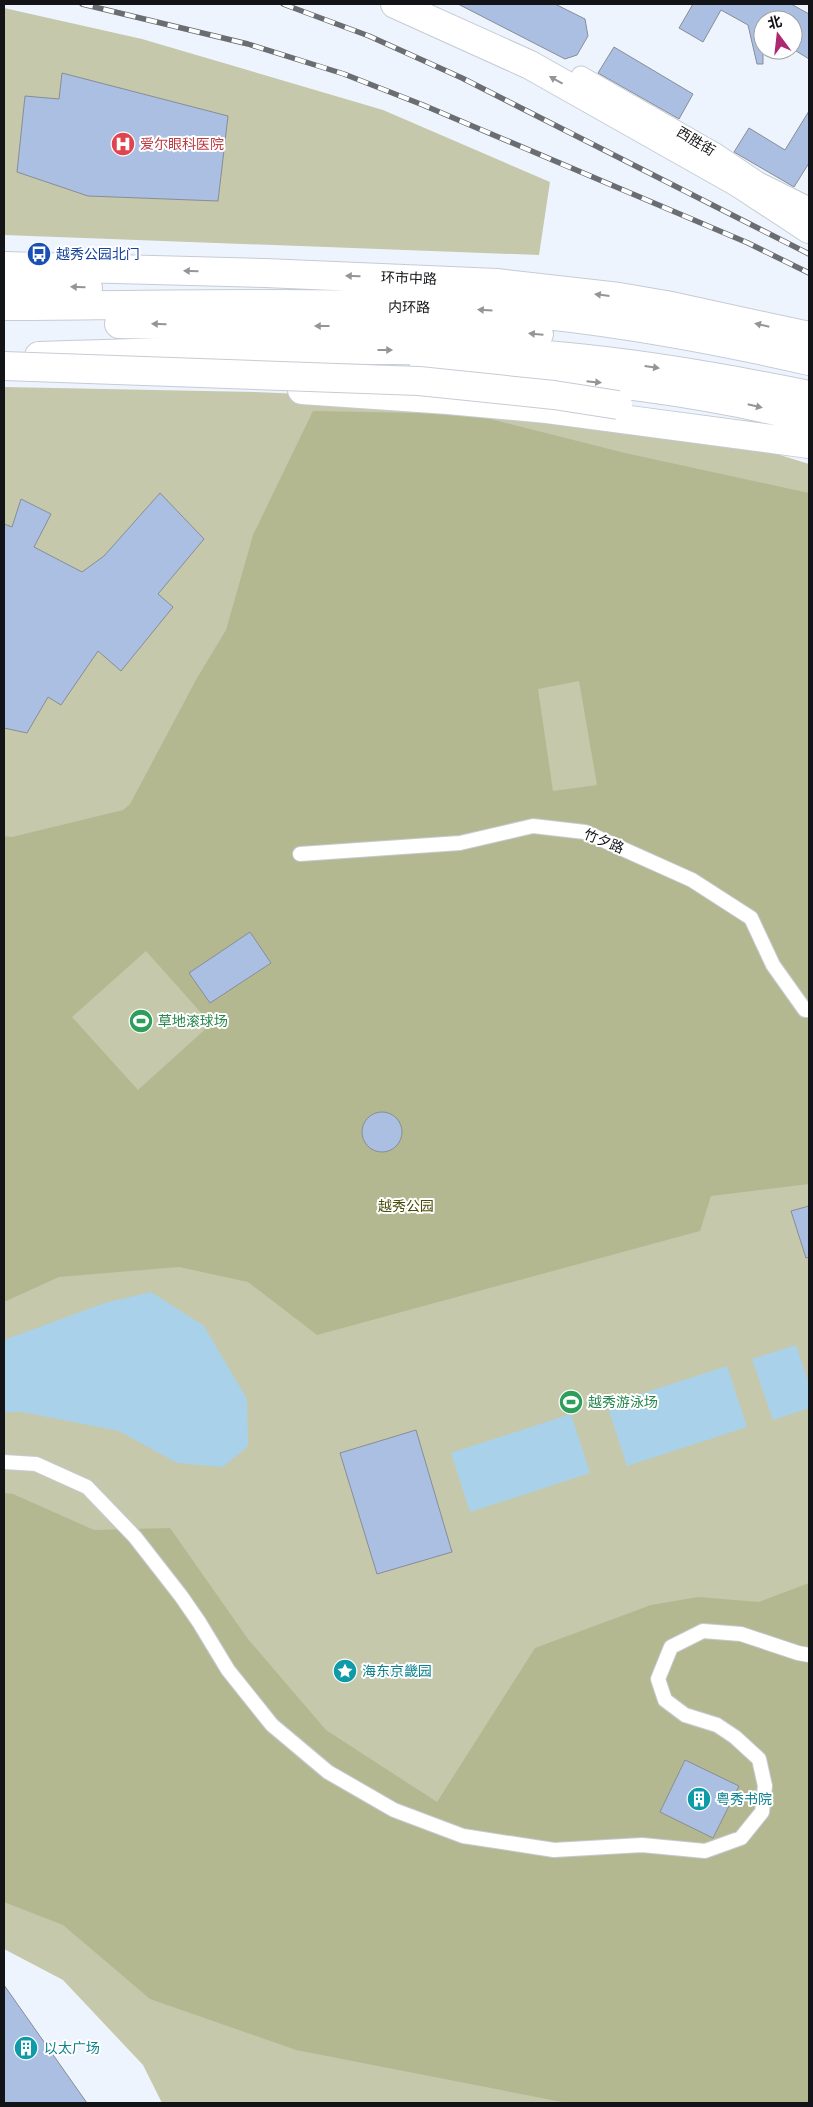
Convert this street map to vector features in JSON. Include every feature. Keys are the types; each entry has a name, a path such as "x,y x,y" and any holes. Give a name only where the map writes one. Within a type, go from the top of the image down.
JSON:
{"highway":[{"path":"394,4 530,65 740,183 809,229"},
{"name":"环市中路","path":"4,266 255,273 496,283 619,296 666,304 809,336"},
{"path":"4,285 218,292 424,306"},
{"name":"内环路","path":"4,306 228,304 424,306 498,311 615,324 694,337 809,361"},
{"path":"4,323 388,326 519,332 691,351 809,374"},
{"path":"4,359 213,350 429,350 516,353 586,359 700,374 809,395"},
{"path":"4,359 354,368 498,374 650,388 744,404 809,419"},
{"path":"36,361 117,383 356,393 487,403 547,409 809,444"},
{"path":"4,366 419,381 554,395 809,434"}],"street":[{"name":"西胜街","path":"581,76 714,152 757,180 809,207"},
{"name":"竹夕路","path":"300,854 460,843 533,826 585,832 692,880 751,918 773,965 805,1010 809,1010"},
{"path":"4,1462 36,1464 87,1487 135,1537 181,1596 228,1670 272,1725 328,1772 394,1810 463,1836 554,1850 642,1845 705,1851 741,1838 762,1812 765,1786 759,1759 735,1737 717,1725 685,1715 665,1700 658,1679 671,1647 703,1631 741,1634 809,1655"}],"green space":[{"path":"4,8 142,39 383,110 550,182 539,255 4,235"},
{"name":"越秀公园","path":"4,387 255,392 391,398 735,441 809,464 809,2103 162,2103 143,2065 63,1980 4,1949"},
{"path":"313,411 470,414 625,453 809,493 809,1184 711,1196 700,1231 317,1335 248,1282 179,1267 59,1277 4,1302 4,836 12,837 123,810 130,804 197,678 226,630 253,535","holes":["579,681 597,785 553,791 538,689","146,951 211,1024 138,1090 72,1017"]},
{"path":"4,1493 13,1494 94,1530 170,1528 248,1639 326,1730 437,1802 535,1648 651,1605 698,1597 759,1602 809,1583 809,2103 567,2103 296,2050 150,1999 63,1925 4,1902"}],"water":[{"path":"151,1292 204,1326 247,1399 248,1446 223,1467 177,1463 119,1431 22,1412 4,1412 4,1340 105,1303"},
{"path":"796,1345 809,1384 809,1408 773,1420 752,1359"},
{"path":"727,1366 747,1427 627,1466 607,1405"},
{"path":"571,1414 590,1473 470,1512 451,1453"}],"building":[{"path":"458,4 555,4 585,19 588,36 577,55 565,59"},
{"path":"693,4 791,4 802,10 753,10 753,47 748,25 721,10 703,42 679,28"},
{"path":"803,11 809,14 809,59 803,55"},
{"path":"614,47 693,94 679,119 598,73"},
{"path":"756,60 763,60 763,64 757,64"},
{"name":"爱尔眼科医院","path":"62,73 228,116 218,201 88,196 17,172 25,96 59,99"},
{"path":"809,111 809,163 794,187 734,152 749,128 785,150"},
{"path":"160,493 204,539 158,594 173,607 121,671 98,651 61,705 48,697 27,733 4,728 4,524 12,527 21,499 51,514 34,547 82,572 104,556"},
{"path":"250,932 271,963 210,1003 189,973"},
{"path":"386,1112 393,1115 399,1121 402,1132 401,1140 393,1149 386,1152 378,1152 371,1149 363,1140 362,1128 365,1121 374,1113"},
{"path":"809,1206 809,1257 806,1258 791,1211"},
{"path":"416,1430 452,1552 377,1574 340,1453"},
{"name":"粤秀书院","path":"685,1760 739,1786 713,1838 660,1812"},
{"name":"以太广场","path":"4,1985 87,2103 4,2103"}],"railway":[{"path":"82,4 248,44 344,74 423,105 748,243 809,273"},
{"path":"283,4 369,36 462,78 809,254"}],"place":[{"name":"爱尔眼科医院","path":"123,144"},
{"name":"越秀公园北门","path":"39,254"},
{"name":"草地滚球场","path":"141,1021"},
{"name":"越秀游泳场","path":"571,1402"},
{"name":"海东京畿园","path":"345,1671"},
{"name":"粤秀书院","path":"699,1799"},
{"name":"以太广场","path":"26,2048"}]}
